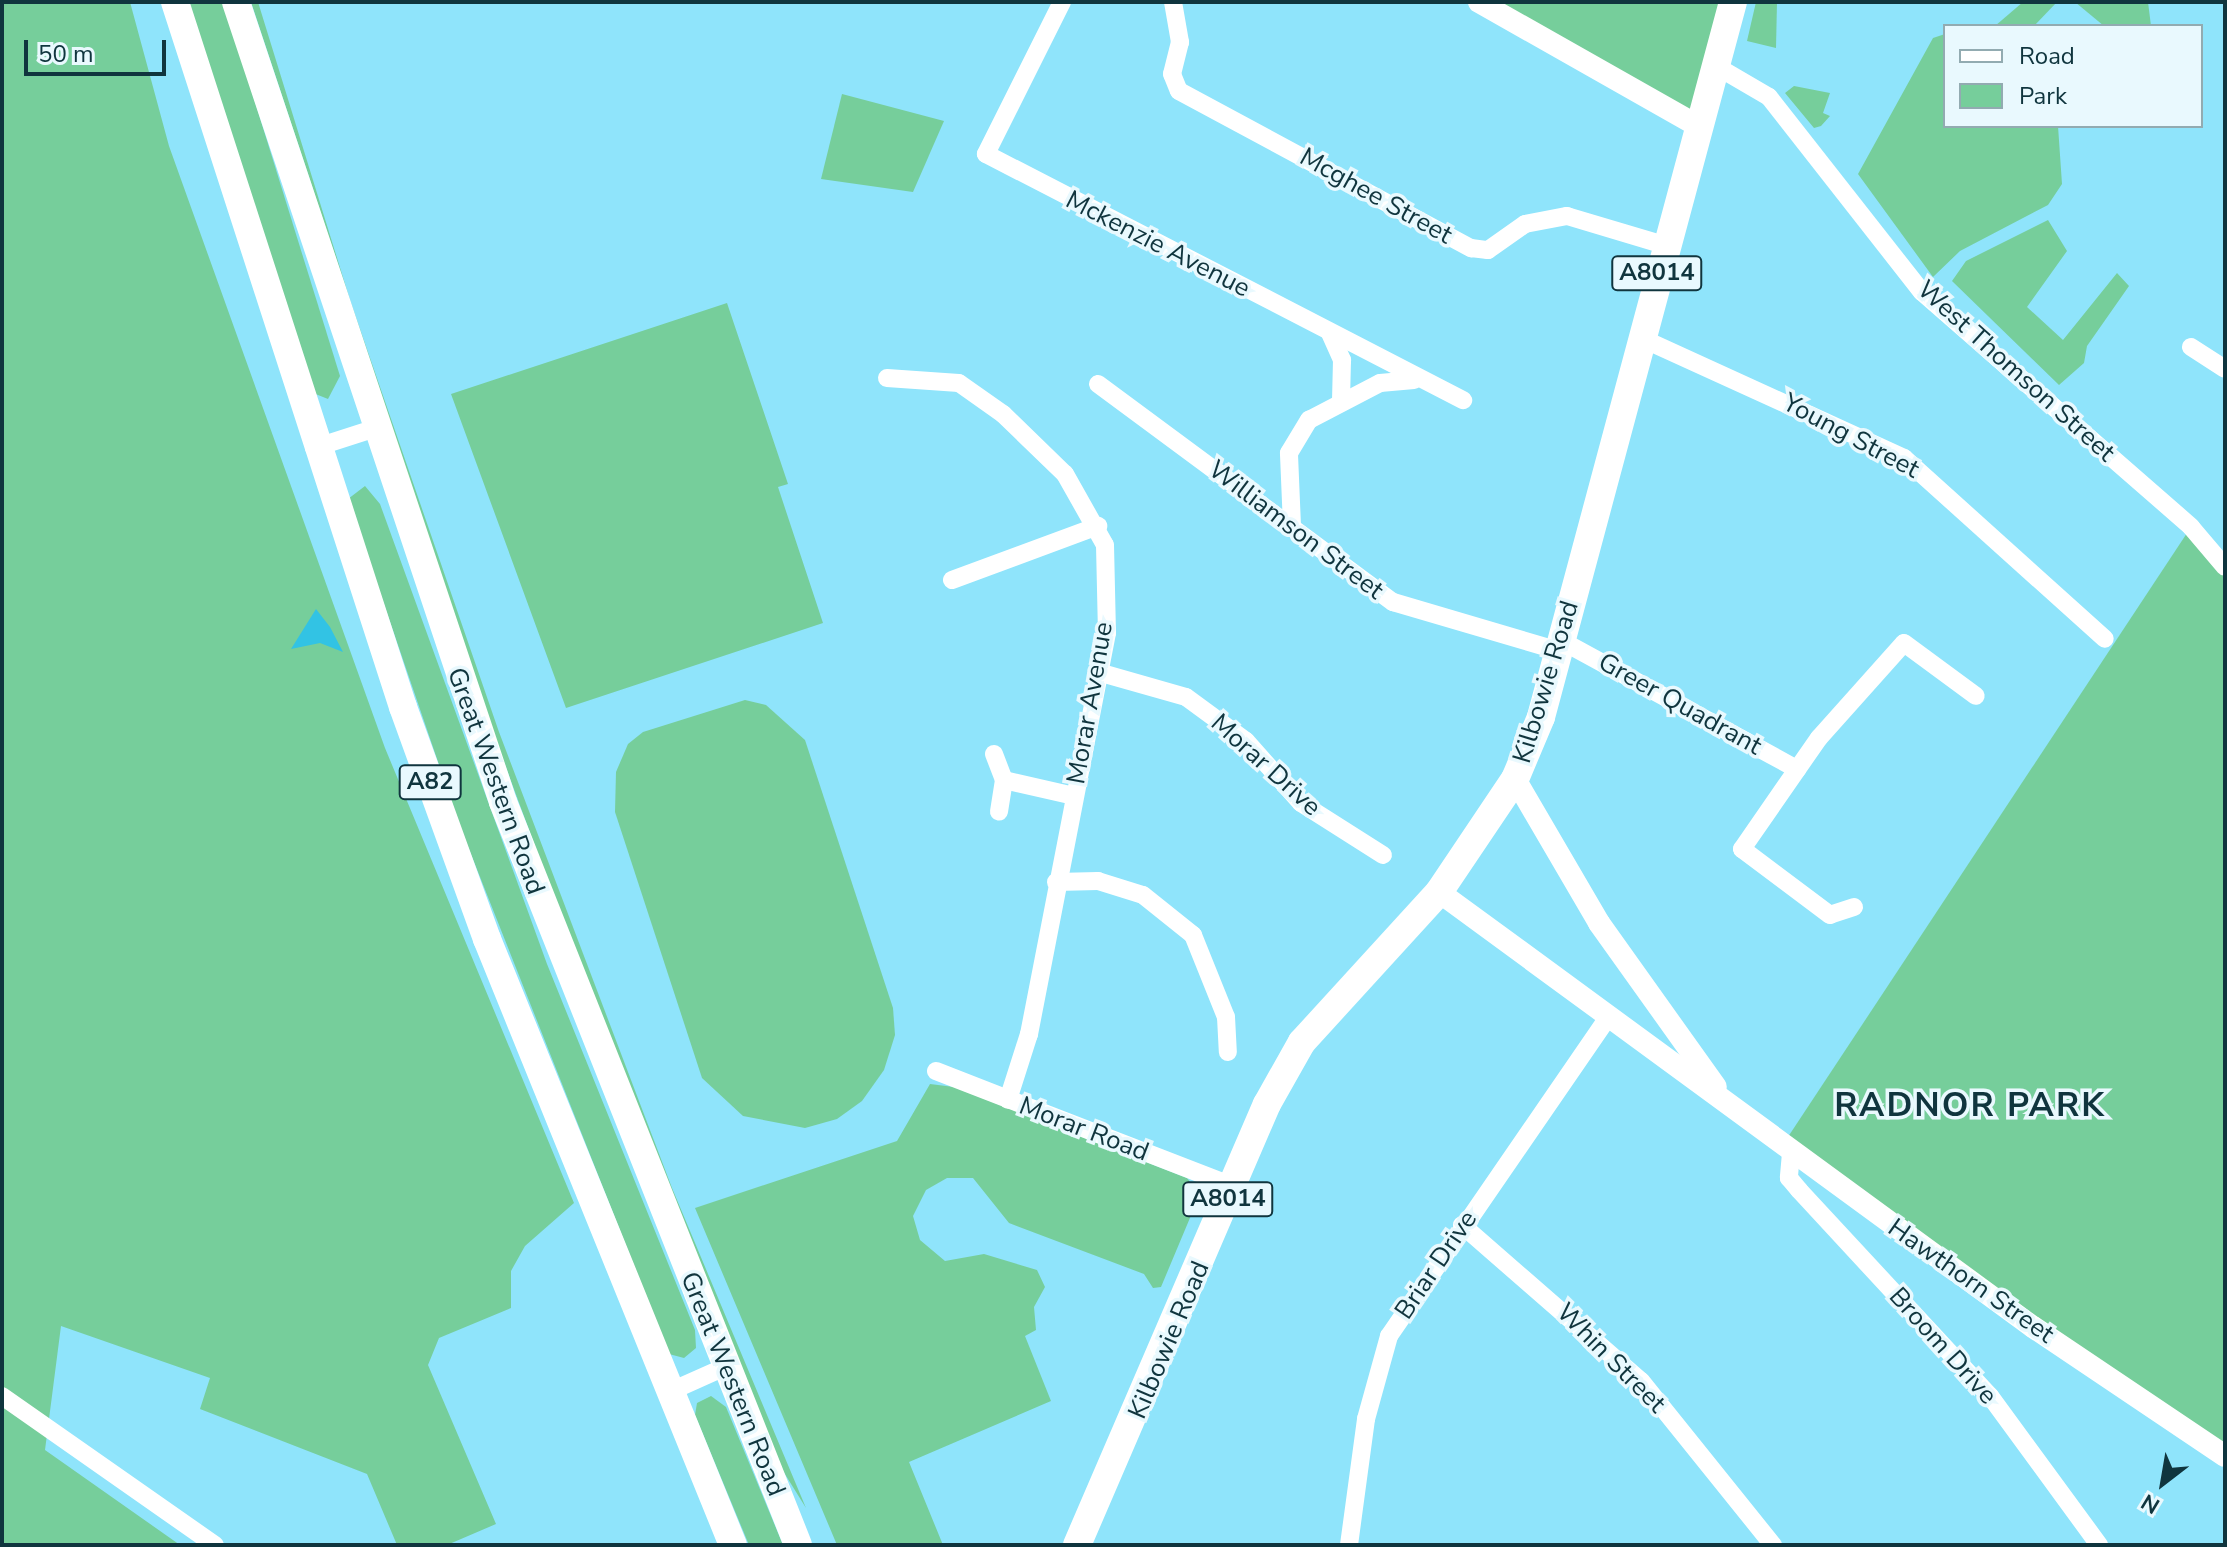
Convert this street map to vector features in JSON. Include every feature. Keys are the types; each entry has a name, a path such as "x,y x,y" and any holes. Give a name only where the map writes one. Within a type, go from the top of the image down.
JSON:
{"main road":[{"name":"A82","path":"175,2 314,448 487,939 733,1545"},
{"name":"Great Western Road","path":"236,2 373,429 569,982 798,1545"},
{"name":"Kilbowie Road","path":"1077,1545 1233,1186 1302,1042 1439,892 1515,779 1560,646 1664,245 1733,2"}],"street":[{"name":"Mckenzie Avenue","path":"1062,2 986,154 1415,380 1463,400"},
{"name":"Mcghee Street","path":"1173,2 1180,42 1172,78 1179,91 1471,248 1488,250 1525,224 1567,216 1664,245"},
{"path":"1479,2 1698,126"},
{"name":"West Thomson Street","path":"1716,66 1769,97 1922,292 2191,527 2225,567"},
{"path":"1330,333 1342,360 1341,401"},
{"name":"Young Street","path":"1641,338 1904,458 2105,639"},
{"path":"2191,347 2225,369"},
{"name":"Morar Avenue","path":"887,378 959,383 1003,414 1065,474 1098,526 1107,633 1056,882 1029,1034 1008,1100"},
{"name":"Mckenzie Avenue","path":"1292,526 1289,453 1309,420 1380,383 1415,380"},
{"name":"Williamson Street","path":"1098,384 1292,526 1327,559 1393,602 1560,646"},
{"path":"314,448 373,429"},
{"path":"952,580 1098,526"},
{"path":"1854,907 1830,915 1742,849 1797,769 1904,643 1976,696"},
{"name":"Greer Quadrant","path":"1560,646 1797,769"},
{"name":"Morar Drive","path":"1098,672 1186,697 1246,741 1301,803 1383,855"},
{"path":"994,754 1004,780 999,812"},
{"name":"Hawthorn Street","path":"1515,779 1599,923 1724,1098"},
{"path":"1004,780 1074,796"},
{"path":"1056,882 1098,881 1143,895 1193,935 1226,1017 1228,1052"},
{"name":"Hawthorn Street","path":"1439,892 1606,1020 1724,1098 1791,1153 2225,1456"},
{"name":"Briar Drive","path":"1349,1545 1366,1419 1389,1336 1462,1225 1606,1020"},
{"name":"Morar Road","path":"936,1071 1233,1186"},
{"name":"Broom Drive","path":"1791,1153 1789,1178 1990,1396 2099,1545"},
{"name":"Whin Street","path":"1462,1225 1641,1381 1773,1545"},
{"path":"669,1392 725,1367"},
{"path":"2,1396 215,1545"}],"green space":[{"path":"2,2 130,2 169,146 385,748 574,1203 525,1246 511,1271 511,1308 439,1338 428,1365 496,1524 447,1545 397,1545 367,1474 200,1409 210,1378 61,1326 45,1450 180,1545 2,1545"},
{"path":"188,2 224,2 340,376 328,399 313,393"},
{"path":"251,2 258,2 350,300 499,732 672,1188 806,1508 783,1471 600,1022 494,735"},
{"path":"1479,2 1734,2 1698,126"},
{"path":"1756,2 1777,2 1776,48 1747,41"},
{"path":"2023,2 2057,2 2036,24 1997,24"},
{"path":"2075,2 2148,2 2151,24 2102,24"},
{"path":"1943,35 1943,128 2058,128 2062,184 2048,205 1960,251 1933,277 1858,174 1933,38"},
{"path":"1794,86 1830,93 1823,113 1830,116 1821,126 1814,128 1785,93"},
{"path":"842,94 944,121 913,192 821,179"},
{"path":"2048,220 2067,251 2027,307 2063,340 2117,273 2129,286 2087,346 2084,363 2059,385 1952,281 1966,261"},
{"path":"727,303 788,484 778,487 823,623 566,708 451,394"},
{"path":"365,486 380,504 547,964 695,1330 696,1348 684,1358 669,1354 461,829 348,499"},
{"path":"2191,527 2225,567 2225,1456 1782,1146"},
{"path":"745,700 766,705 805,740 893,1008 895,1035 884,1070 862,1101 837,1119 805,1128 743,1116 702,1078 615,812 616,772 628,744 643,732"},
{"path":"930,1084 954,1087 1187,1178 1200,1194 1161,1287 1153,1288 1144,1274 1009,1223 973,1178 947,1178 926,1190 913,1216 920,1240 945,1261 984,1254 1037,1270 1045,1287 1034,1307 1036,1330 1025,1336 1051,1401 909,1462 943,1545 837,1545 695,1208 897,1141"},
{"path":"711,1396 726,1407 783,1545 749,1545 695,1415 697,1403"}],"water":[{"path":"316,609 343,652 320,643 291,649"}],"district":[{"name":"RADNOR PARK","path":"1970,1106"}]}
